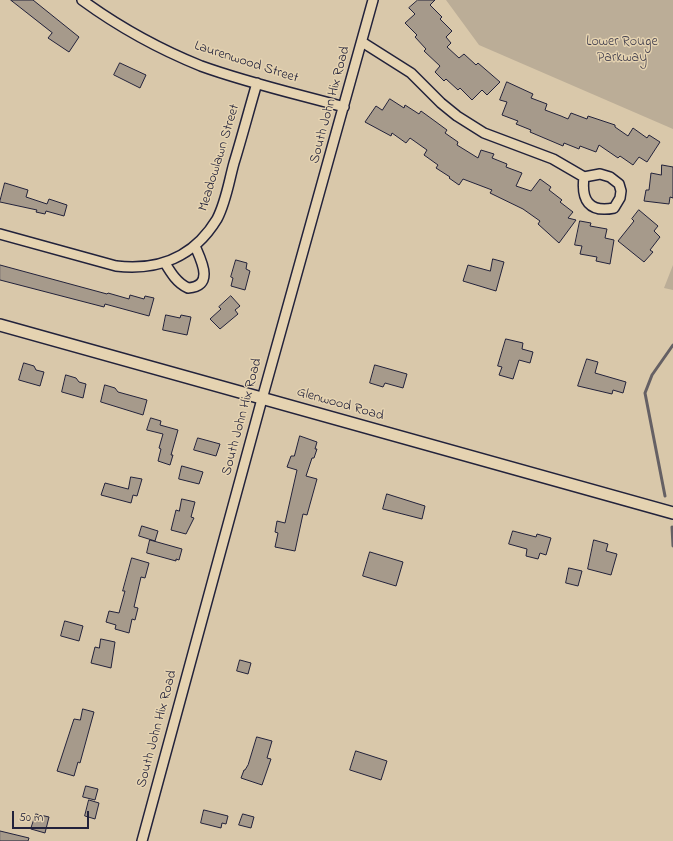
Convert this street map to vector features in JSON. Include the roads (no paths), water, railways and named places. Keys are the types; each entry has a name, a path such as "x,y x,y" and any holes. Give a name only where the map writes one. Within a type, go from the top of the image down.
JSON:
{"street":[{"name":"Laurenwood Street","path":"82,0 123,28 180,57 223,74 344,107"},
{"name":"South John Hix Road","path":"142,841 262,399 374,0"},
{"path":"362,42 411,73 442,103 470,125 497,138 553,159 584,177 600,174 610,177 619,184 621,191 620,198 614,208 596,209 588,204 583,195 584,177"},
{"name":"Meadowlawn Street","path":"0,234 116,266 132,268 149,267 165,263 180,256 194,246 214,223 221,209 256,83"},
{"path":"165,263 175,278 184,286 194,287 200,285 203,280 204,269 194,246"},
{"name":"Glenwood Road","path":"0,325 673,513"}],"waterway":[{"path":"665,496 645,393 652,375 673,345"},
{"path":"672,527 673,546"}],"park label":[{"name":"Lower Rouge Parkway","path":"622,52"}]}
